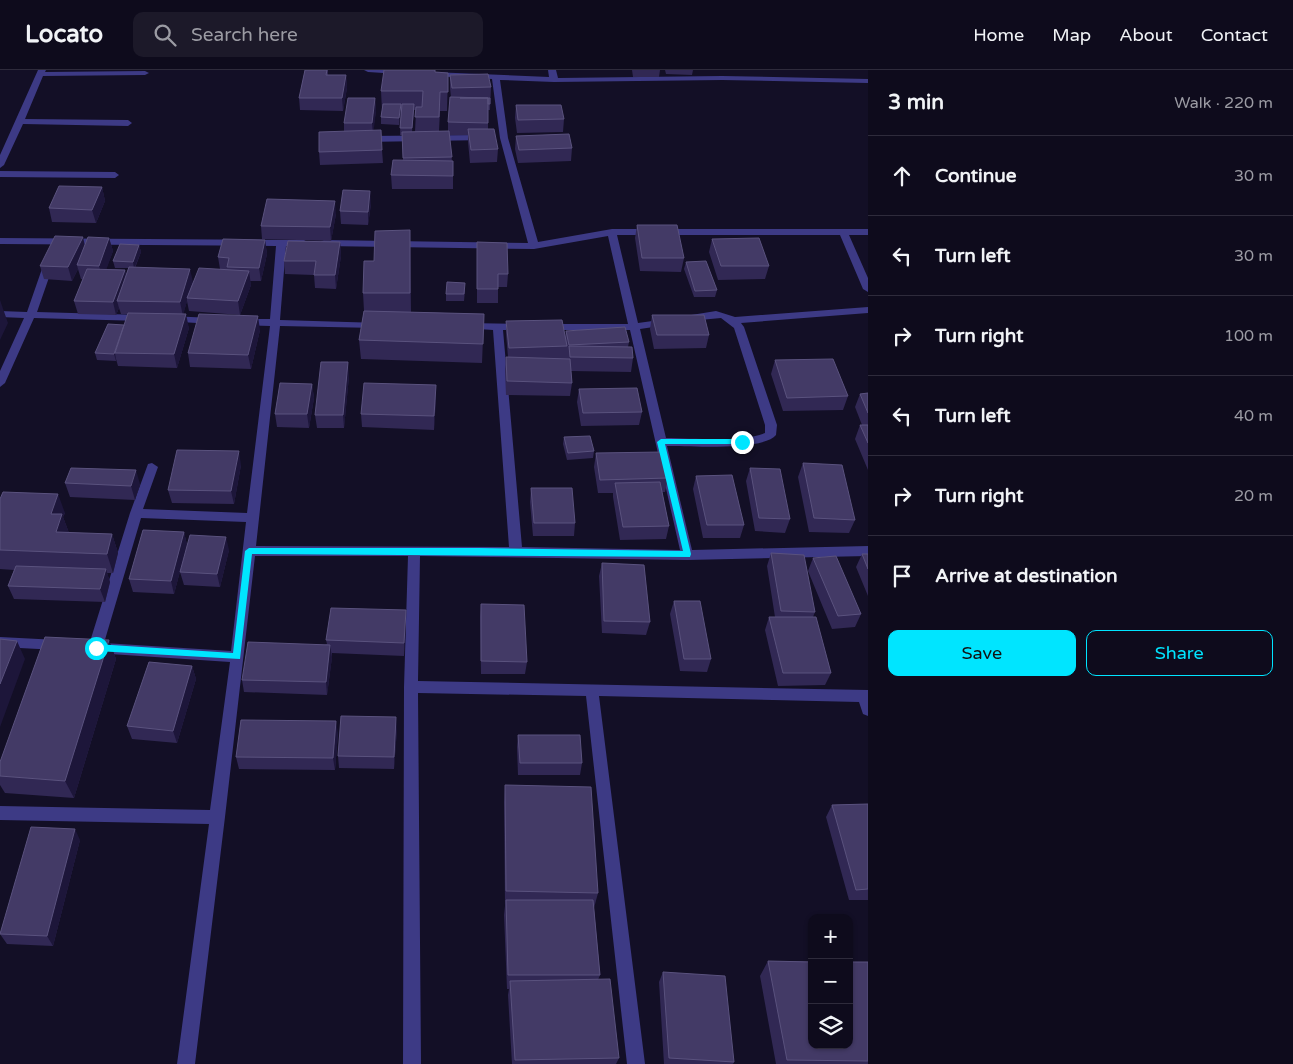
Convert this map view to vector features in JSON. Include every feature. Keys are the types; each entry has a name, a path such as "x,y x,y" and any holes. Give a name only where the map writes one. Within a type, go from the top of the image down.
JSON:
{"street":[{"path":"368,70 409,73"},
{"path":"552,70 554,80"},
{"path":"0,165 41,72 145,73"},
{"path":"418,74 446,73 554,80 721,74 868,81"},
{"path":"496,77 504,138 534,246"},
{"path":"20,121 128,123"},
{"path":"356,139 504,138"},
{"path":"0,174 115,174"},
{"path":"612,232 687,554"},
{"path":"0,241 281,242 534,246 612,232 868,232"},
{"path":"843,232 868,289"},
{"path":"0,383 31,314 57,242"},
{"path":"186,1064 237,657 275,323 281,242"},
{"path":"460,326 634,327 714,313 741,321 868,310"},
{"path":"0,314 392,325"},
{"path":"661,442 742,442 760,440 770,434 771,425 739,327 735,320"},
{"path":"498,327 516,552"},
{"path":"96,648 136,513 152,467"},
{"path":"136,513 252,518"},
{"path":"249,551 687,554 868,551"},
{"path":"412,1064 411,687 414,551"},
{"path":"0,642 237,657"},
{"path":"411,687 592,691 867,701"},
{"path":"592,691 636,1064"},
{"path":"0,813 218,817"}],"building":[{"path":"305,70 327,70 326,75 346,75 342,98 299,98"},
{"path":"384,70 435,70 435,72 448,73 448,92 440,92 439,117 415,117 416,107 422,107 423,91 381,91"},
{"path":"488,74 491,87 452,88 450,75"},
{"path":"450,97 488,98 488,123 448,122"},
{"path":"348,98 375,98 372,123 344,123"},
{"path":"383,104 401,104 399,118 381,117"},
{"path":"402,104 414,104 412,128 400,128"},
{"path":"516,105 561,105 564,119 518,120"},
{"path":"468,129 494,129 498,149 471,150"},
{"path":"381,130 382,150 319,152 319,132"},
{"path":"449,131 452,157 403,158 402,132"},
{"path":"569,134 572,148 519,150 516,136"},
{"path":"393,160 453,161 453,176 391,175"},
{"path":"59,186 102,187 92,210 49,208"},
{"path":"343,190 370,191 368,212 340,211"},
{"path":"267,199 335,201 330,227 261,226"},
{"path":"637,225 677,225 684,258 642,258"},
{"path":"410,230 410,293 363,293 364,261 374,261 375,231"},
{"path":"55,236 83,237 68,267 40,266"},
{"path":"88,237 109,238 99,266 77,265"},
{"path":"759,238 769,266 721,266 712,239"},
{"path":"223,239 265,240 259,268 227,267 229,258 218,257"},
{"path":"288,241 340,242 335,275 314,275 316,261 284,261"},
{"path":"477,242 507,243 508,274 498,274 498,289 477,289"},
{"path":"120,244 139,245 133,262 113,261"},
{"path":"706,261 717,290 695,291 686,262"},
{"path":"129,267 190,269 180,302 117,301"},
{"path":"199,268 249,271 238,301 187,298"},
{"path":"87,269 125,270 113,302 74,301"},
{"path":"447,282 465,283 464,294 446,294"},
{"path":"364,311 484,314 483,344 359,340"},
{"path":"128,313 186,314 174,354 115,353"},
{"path":"199,314 258,316 248,355 188,353"},
{"path":"652,315 704,315 709,335 657,335"},
{"path":"562,320 567,346 509,348 506,321"},
{"path":"108,324 124,325 114,354 95,353"},
{"path":"625,327 629,342 569,345 566,331"},
{"path":"569,346 632,347 633,358 570,357"},
{"path":"506,357 570,359 572,383 507,381"},
{"path":"833,359 848,396 787,398 775,360"},
{"path":"321,362 348,362 343,415 315,415"},
{"path":"280,383 312,384 307,414 275,414"},
{"path":"364,383 436,385 434,416 361,414"},
{"path":"637,388 642,412 583,413 579,389"},
{"path":"868,393 868,413 860,394"},
{"path":"860,425 868,425 868,443"},
{"path":"590,436 594,451 568,453 564,437"},
{"path":"177,450 239,451 231,491 168,490"},
{"path":"662,452 668,478 600,480 596,453"},
{"path":"803,463 842,465 855,520 814,518"},
{"path":"71,468 136,470 131,486 65,483"},
{"path":"750,468 780,469 790,519 759,518"},
{"path":"732,475 744,525 707,525 696,476"},
{"path":"660,482 669,526 623,527 615,483"},
{"path":"531,488 572,488 575,523 534,523"},
{"path":"3,492 58,494 51,514 62,514 56,532 112,534 107,554 0,550 0,499"},
{"path":"143,530 184,532 171,581 129,579"},
{"path":"190,535 226,537 217,574 180,572"},
{"path":"771,553 804,555 815,612 781,611"},
{"path":"862,554 868,554 868,569"},
{"path":"836,556 861,614 838,616 813,558"},
{"path":"602,563 644,565 650,622 604,621"},
{"path":"16,566 106,569 100,589 8,586"},
{"path":"674,601 700,601 711,659 684,659"},
{"path":"481,604 524,605 527,662 481,661"},
{"path":"331,608 406,610 404,643 326,640"},
{"path":"769,617 816,617 831,673 783,673"},
{"path":"45,637 109,640 65,781 0,776 0,762"},
{"path":"0,639 17,641 0,684"},
{"path":"248,642 330,645 326,682 242,680"},
{"path":"149,662 192,666 173,731 127,726"},
{"path":"341,716 396,717 394,757 338,756"},
{"path":"241,720 336,721 333,758 236,757"},
{"path":"518,735 580,735 582,763 520,763"},
{"path":"505,785 591,787 598,893 506,891"},
{"path":"868,804 868,889 856,890 832,805"},
{"path":"31,827 75,829 47,936 0,934"},
{"path":"506,900 593,900 600,975 508,975"},
{"path":"768,961 808,962 808,1049 853,1049 853,962 868,962 868,1061 787,1060"},
{"path":"663,972 725,976 734,1062 669,1058"},
{"path":"610,979 619,1058 515,1060 510,981"}],"route":[{"path":"96,648 237,657 249,551 478,551 687,554 661,442 742,442"}]}
